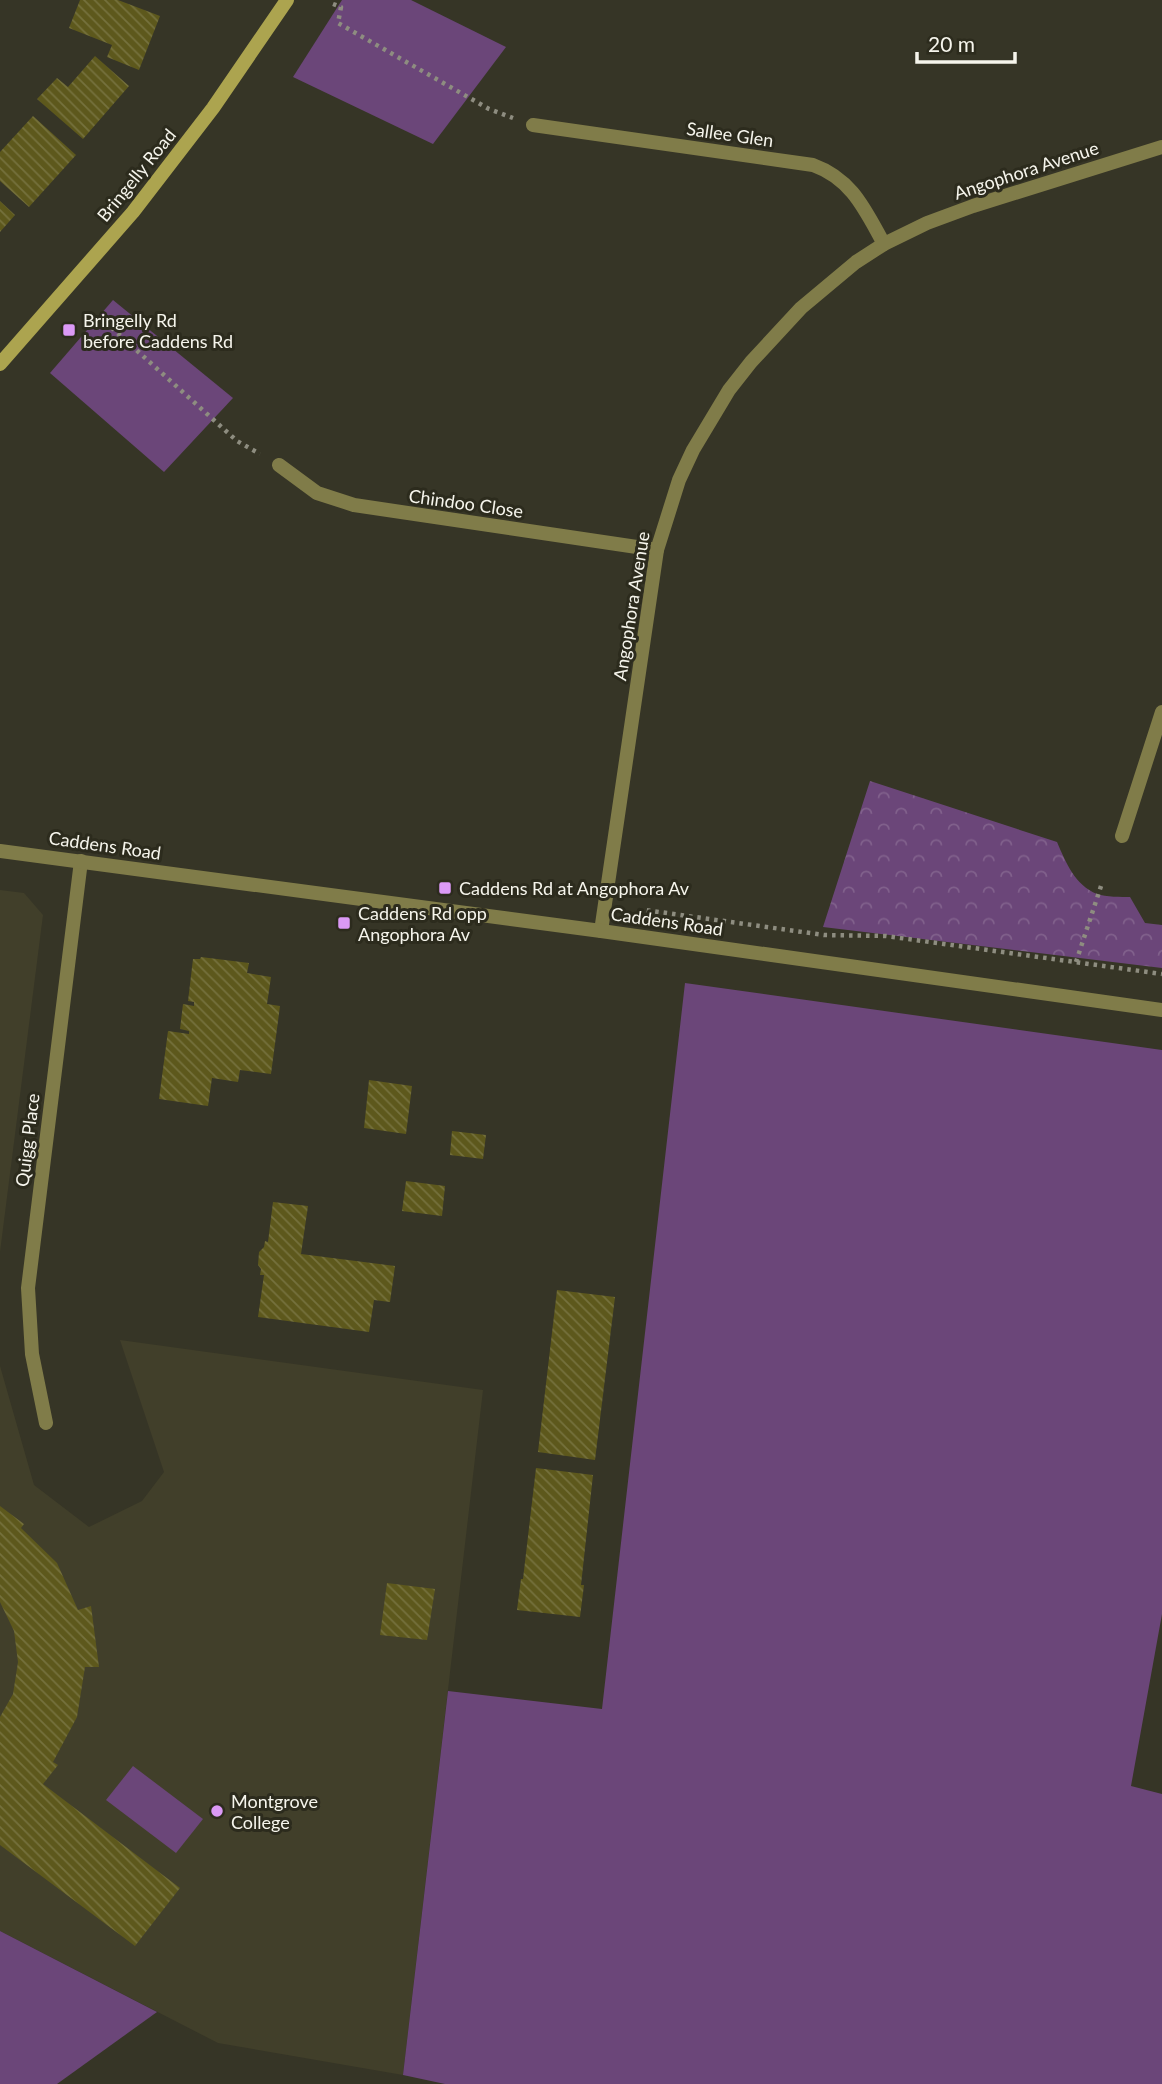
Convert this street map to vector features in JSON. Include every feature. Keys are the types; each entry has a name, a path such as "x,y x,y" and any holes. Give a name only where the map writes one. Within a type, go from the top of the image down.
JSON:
{"main road":[{"name":"Bringelly Road","path":"0,364 133,212 213,108 287,0"}],"street":[{"name":"Sallee Glen","path":"533,125 813,165 826,170 849,187 884,244"},
{"name":"Angophora Avenue","path":"601,931 657,550 679,480 693,450 729,390 759,352 801,308 856,262 884,244 973,205 1162,147"},
{"name":"Chindoo Close","path":"279,465 317,493 354,506 657,550"},
{"path":"1122,836 1162,712"},
{"name":"Caddens Road","path":"0,851 601,931 1162,1010"},
{"name":"Quigg Place","path":"46,1423 32,1354 28,1287 81,862"}],"path":[{"path":"333,4 341,7 338,23 489,110 533,125"},
{"path":"87,318 95,326 102,319 237,442 279,465"},
{"path":"1076,962 1102,883"},
{"path":"645,910 824,936 886,936 1162,974"}],"shaded area":[{"path":"0,890 24,893 43,915 0,1252"},
{"name":"Montgrove College","path":"120,1340 483,1390 403,2075 218,2043 0,1931 0,1366 34,1485 89,1527 142,1501 164,1472"}],"green space":[{"path":"342,0 411,0 506,47 433,144 293,77"},
{"path":"113,300 233,398 164,472 50,373"},
{"path":"870,781 1057,842 1077,879 1089,890 1101,895 1130,897 1145,923 1162,925 1162,968 823,927"},
{"path":"685,983 1162,1050 1162,1614 1131,1786 1162,1794 1162,2084 445,2084 403,2075 448,1691 602,1709"},
{"path":"133,1766 203,1819 176,1853 106,1800"},
{"path":"0,1931 157,2012 57,2084 0,2084"}],"building":[{"path":"80,0 118,0 160,16 139,70 107,57 112,45 69,28"},
{"path":"95,56 129,86 83,139 37,99 57,78 68,87"},
{"path":"33,116 76,155 29,207 0,181 0,152"},
{"path":"0,201 15,215 0,232"},
{"path":"201,957 249,963 247,973 271,977 267,1004 280,1006 271,1074 240,1070 238,1082 212,1078 208,1106 159,1099 168,1031 189,1034 189,1031 180,1029 183,1004 194,1006 194,1002 188,1001 193,959"},
{"path":"369,1080 412,1086 406,1134 364,1128"},
{"path":"452,1131 486,1135 483,1159 450,1155"},
{"path":"406,1181 445,1186 442,1216 402,1211"},
{"path":"273,1202 308,1206 301,1254 395,1266 390,1302 374,1300 369,1332 258,1317 264,1275 260,1275 259,1252 265,1241 268,1242"},
{"path":"557,1290 615,1297 595,1460 538,1452"},
{"path":"536,1468 593,1475 580,1617 517,1610"},
{"path":"0,1506 24,1524 21,1528 57,1563 78,1610 91,1606 99,1667 85,1667 77,1717 53,1762 58,1765 43,1784 180,1888 135,1946 0,1845 0,1717 13,1694 18,1662 14,1631 0,1602"},
{"path":"387,1583 435,1589 427,1640 380,1635"}],"place":[{"name":"Bringelly Rd before Caddens Rd","path":"69,330"},
{"name":"Caddens Rd at Angophora Av","path":"445,888"},
{"name":"Caddens Rd opp Angophora Av","path":"344,923"},
{"name":"Montgrove College","path":"217,1811"}]}
